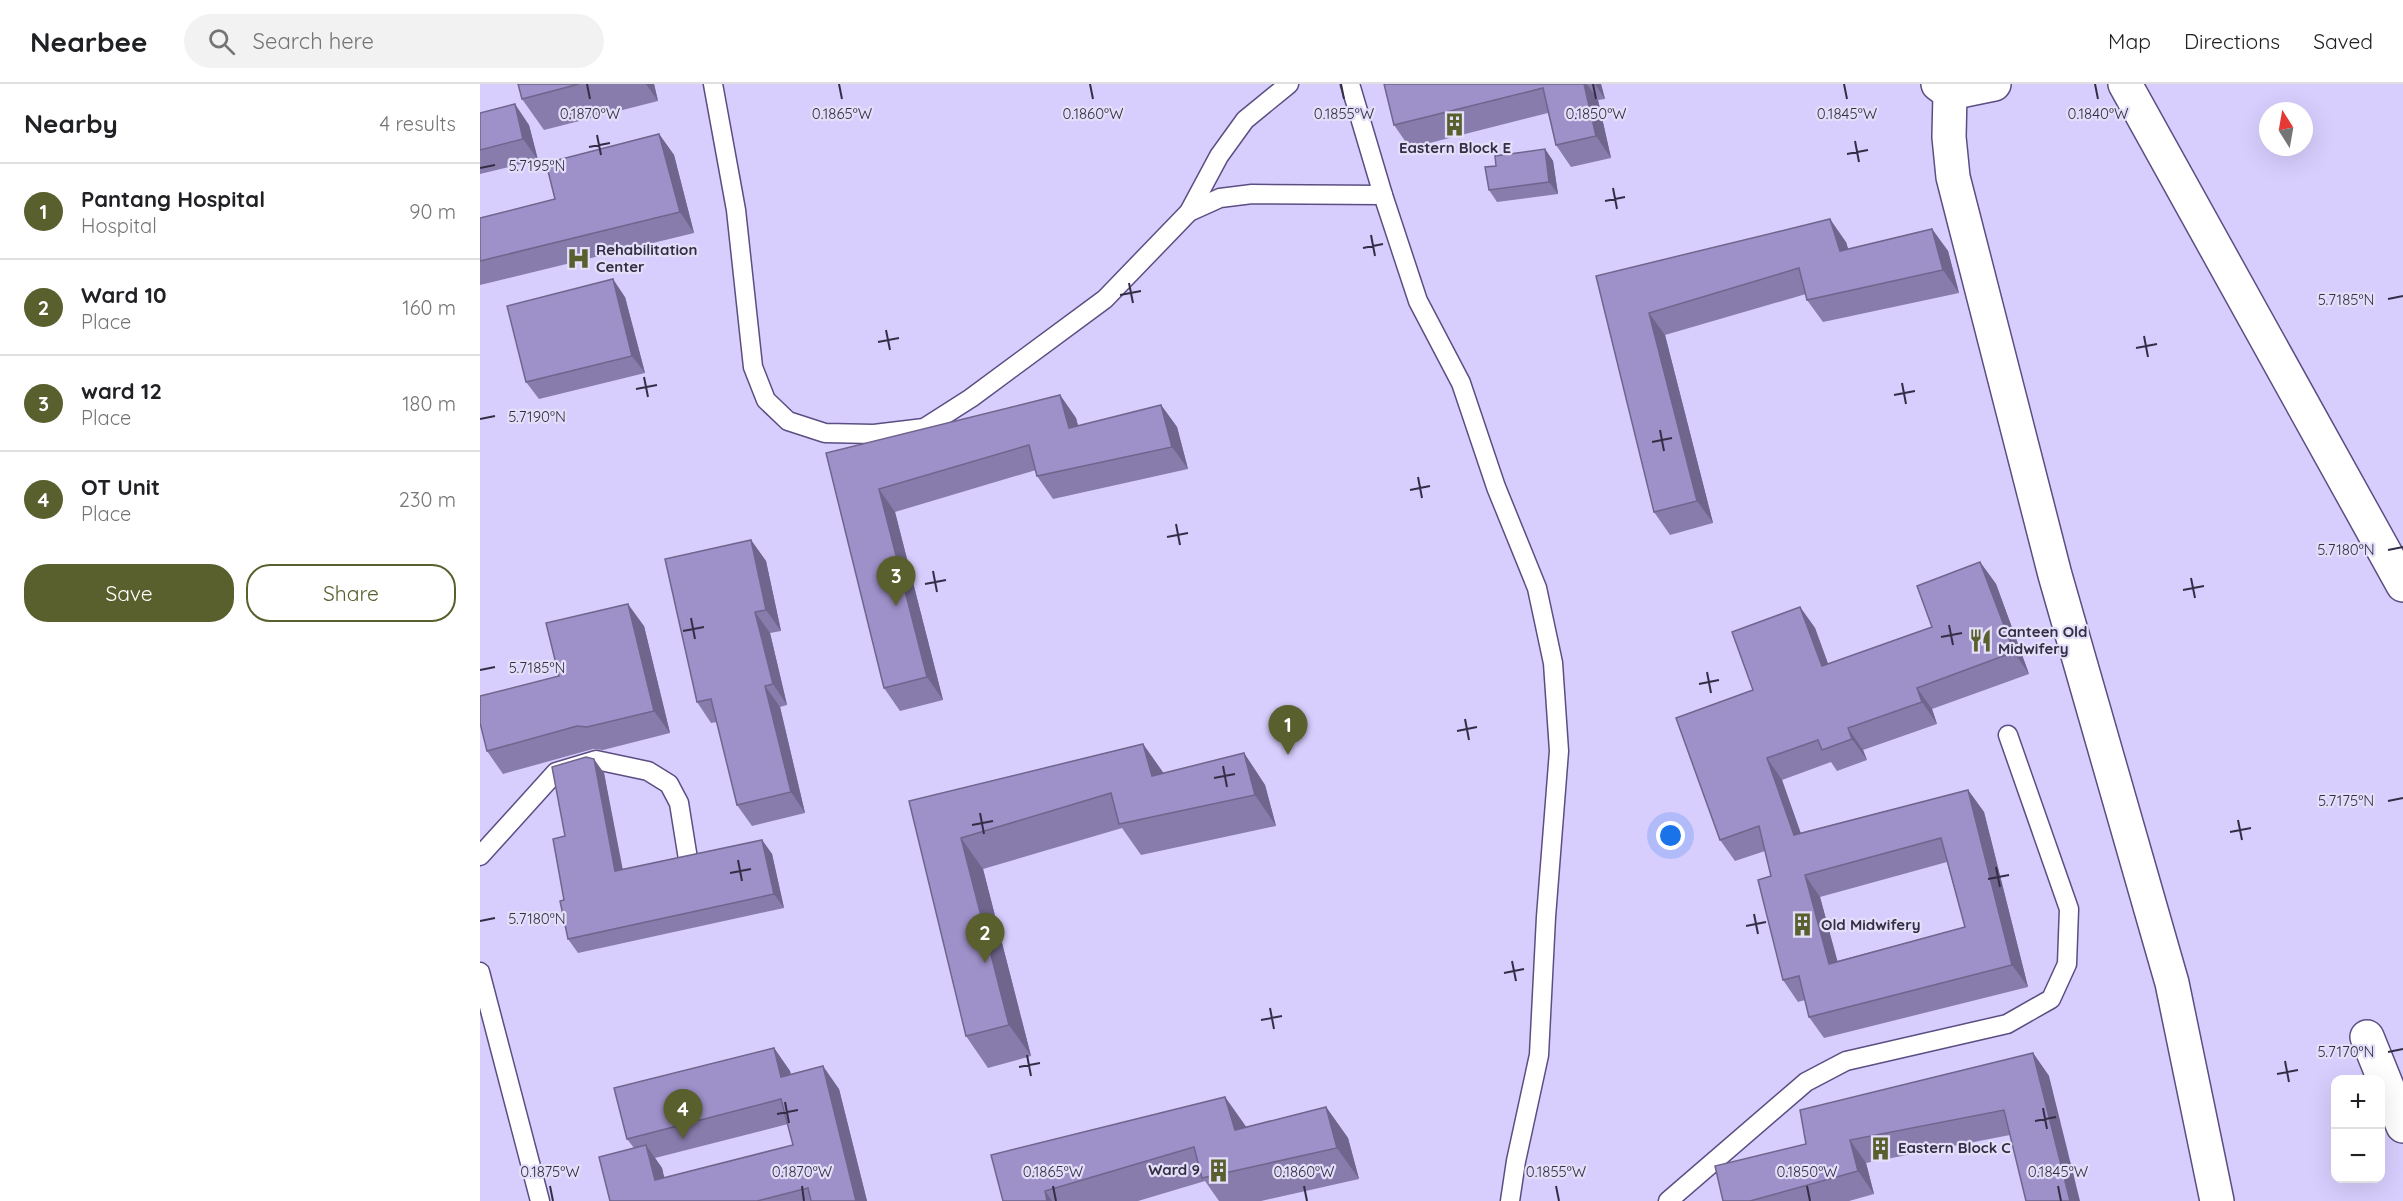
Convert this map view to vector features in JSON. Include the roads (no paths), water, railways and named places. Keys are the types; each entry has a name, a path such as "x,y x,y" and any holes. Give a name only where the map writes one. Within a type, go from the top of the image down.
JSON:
{"street":[{"path":"1994,84 1944,89 1953,177 2055,575 2172,983 2217,1201"},
{"path":"2125,84 2403,585"},
{"path":"2367,1037 2403,1126"}],"lane":[{"path":"713,84 735,210 753,367 766,400 788,421 825,433 874,434 924,428 980,392 1105,299 1189,212 1219,156 1245,120 1288,84"},
{"path":"1350,84 1418,301 1461,383 1496,487 1537,588 1553,663 1559,751 1546,917 1539,1055 1516,1161 1510,1201"},
{"path":"1189,212 1220,198 1252,194 1383,195"},
{"path":"1668,1201 1806,1082 1846,1061 2007,1024 2051,999 2067,964 2069,909 2008,735"},
{"path":"480,856 556,772 596,760 648,771 669,784 679,803 688,859"},
{"path":"480,972 540,1201"}],"place":[{"name":"Eastern Block E","path":"1455,124"},
{"name":"Rehabilitation Center","path":"578,259"},
{"name":"ward 12","path":"896,606"},
{"name":"Canteen Old Midwifery","path":"1980,641"},
{"name":"Pantang Hospital","path":"1288,755"},
{"name":"Old Midwifery","path":"1803,925"},
{"name":"Ward 10","path":"985,963"},
{"name":"OT Unit","path":"683,1139"},
{"name":"Eastern Block C","path":"1880,1148"},
{"name":"Ward 9","path":"1218,1170"}]}
